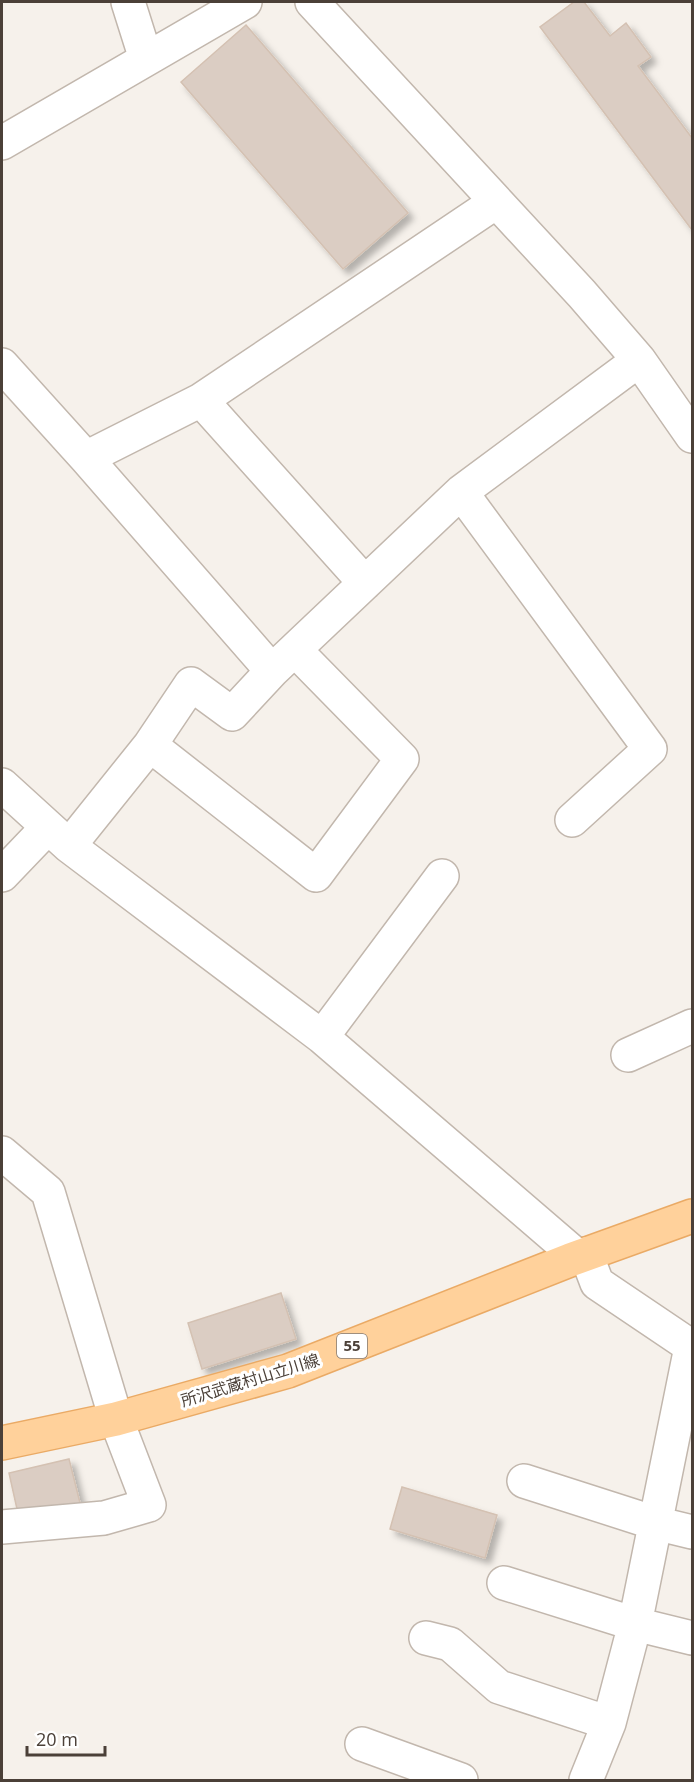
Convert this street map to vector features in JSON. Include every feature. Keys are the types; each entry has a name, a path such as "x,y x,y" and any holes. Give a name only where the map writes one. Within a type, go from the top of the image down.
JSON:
{"main road":[{"name":"所沢武蔵村山立川線","path":"2,1443 116,1419 288,1371 582,1256 693,1216"}],"street":[{"path":"128,2 146,59"},
{"path":"2,143 245,2"},
{"path":"312,2 582,294 639,360 693,436"},
{"path":"86,458 201,400 495,201"},
{"path":"2,875 58,837 150,745 190,684 232,714 284,661 461,492 639,360"},
{"path":"2,366 86,458 284,661 402,759 316,875 150,745"},
{"path":"201,400 365,583"},
{"path":"461,492 650,749 572,820"},
{"path":"2,785 58,837 322,1038 582,1256 597,1283 692,1347 635,1624 609,1723 586,1780"},
{"path":"322,1038 442,876"},
{"path":"628,1055 693,1026"},
{"path":"2,1153 48,1192 116,1419 149,1504 104,1518 2,1527"},
{"path":"524,1481 655,1523 693,1532"},
{"path":"504,1583 635,1624 693,1638"},
{"path":"426,1638 450,1644 499,1687 609,1723"},
{"path":"362,1744 461,1780"}],"building":[{"path":"574,2 584,2 610,36 626,23 651,57 638,66 692,138 692,230 540,27"},
{"path":"246,25 408,213 343,269 181,82"},
{"path":"281,1293 296,1339 202,1369 188,1323"},
{"path":"69,1459 80,1503 19,1518 9,1473"},
{"path":"402,1487 497,1515 485,1558 390,1529"}]}
